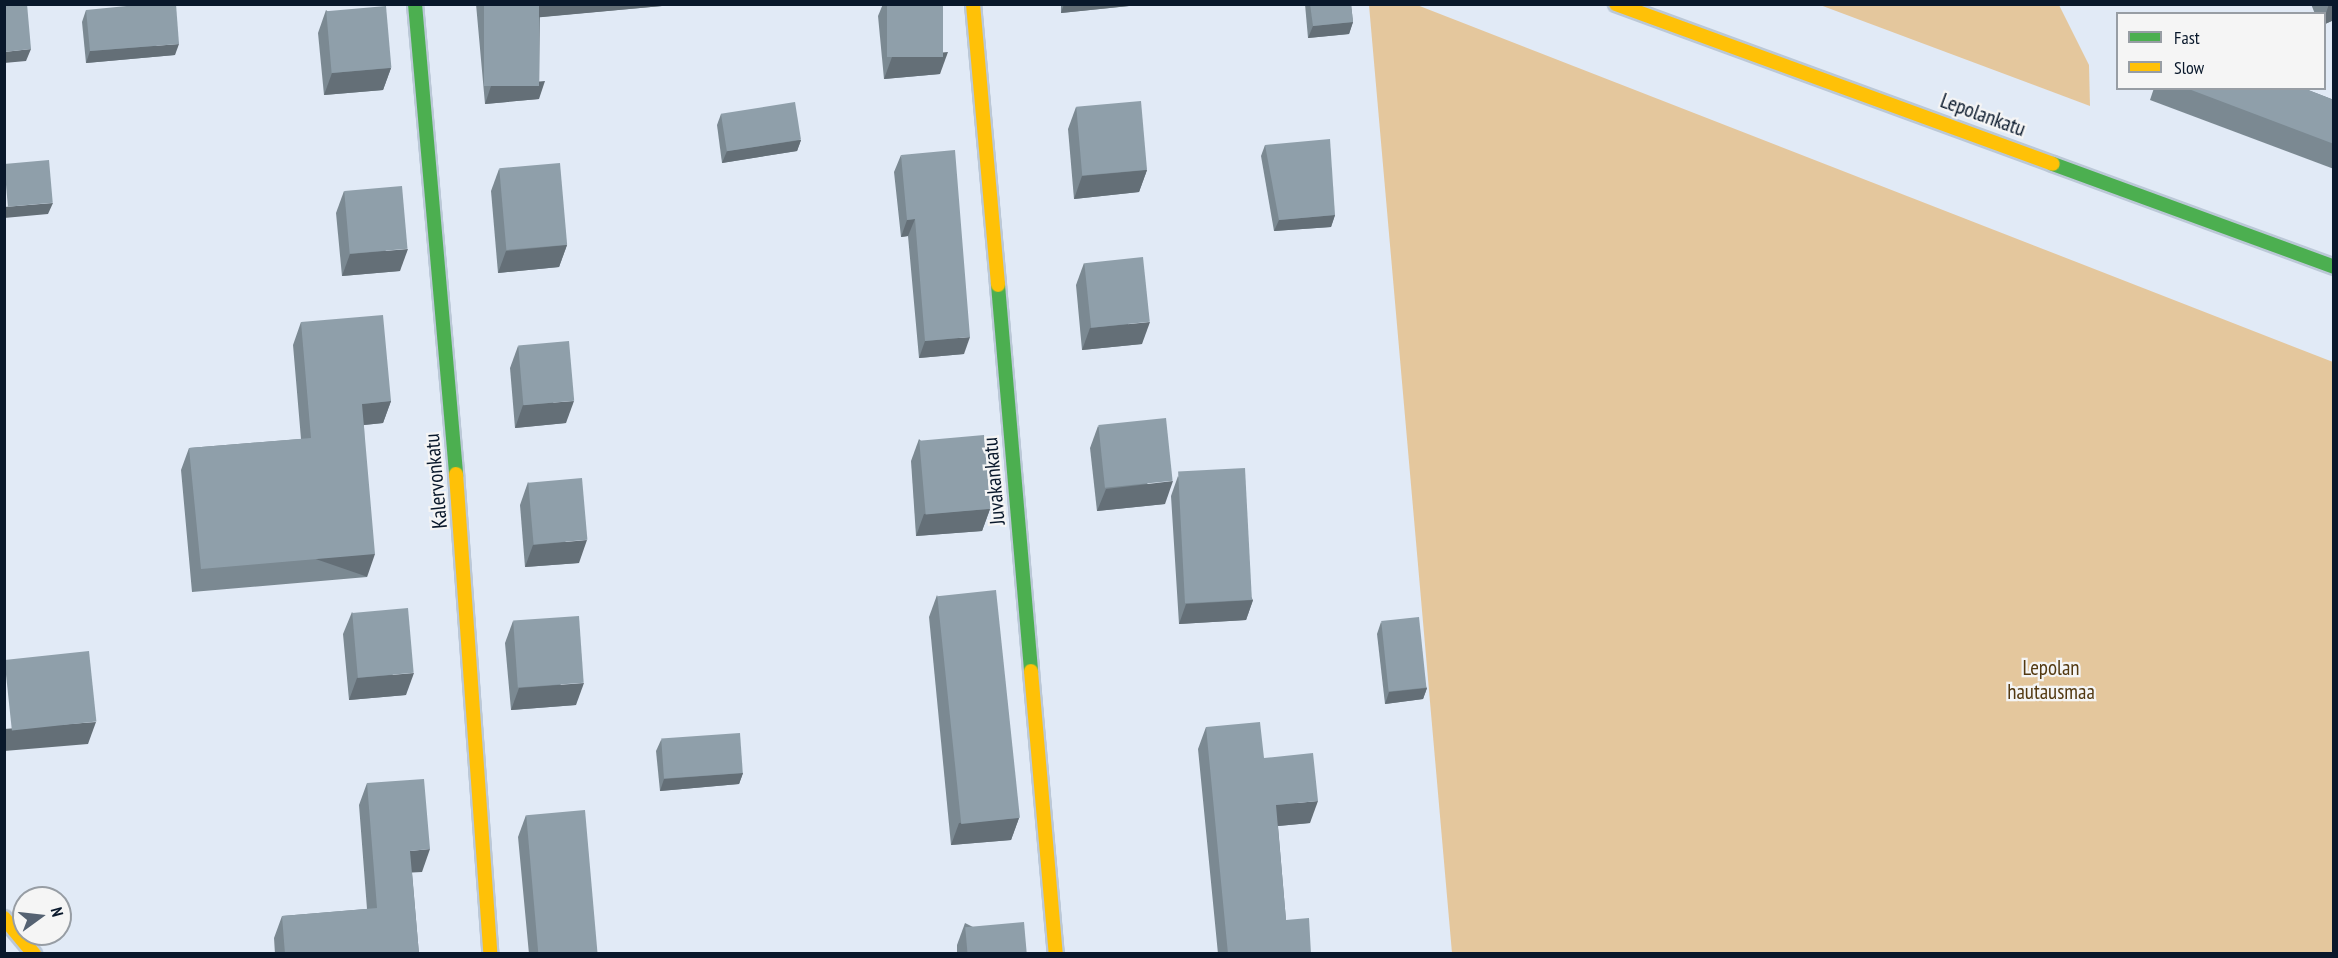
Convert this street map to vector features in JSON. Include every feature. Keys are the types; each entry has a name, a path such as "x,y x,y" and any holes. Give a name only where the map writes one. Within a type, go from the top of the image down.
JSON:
{"street":[{"name":"Kalervonkatu","path":"416,4 469,622 490,954"},
{"name":"Juvakankatu","path":"973,4 1056,954"},
{"name":"Lepolankatu","path":"1616,4 2334,267"},
{"path":"4,918 34,954"}],"green space":[{"name":"Lepolan hautausmaa","path":"1369,5 1417,5 2333,362 2333,953 1452,953"},
{"path":"1820,5 2059,5 2089,65 2090,106"}],"building":[{"path":"4,4 27,4 31,49 4,52"},
{"path":"147,4 176,4 179,44 90,51 86,10"},
{"path":"484,4 539,4 539,86 484,86"},
{"path":"887,4 943,4 943,57 887,57"},
{"path":"1310,4 1351,4 1353,22 1313,26"},
{"path":"386,6 391,68 332,73 326,11"},
{"path":"2191,90 2308,90 2334,100 2334,144"},
{"path":"1141,101 1147,170 1082,175 1076,107"},
{"path":"795,102 801,140 727,151 721,114"},
{"path":"1330,139 1335,215 1279,220 1265,145"},
{"path":"955,150 970,337 925,341 915,219 907,220 901,155"},
{"path":"49,160 53,203 8,207 4,164"},
{"path":"560,163 567,245 506,250 499,168"},
{"path":"402,186 407,249 350,254 344,191"},
{"path":"1143,257 1150,322 1091,328 1084,263"},
{"path":"383,315 391,401 362,404 375,554 201,569 189,448 311,438 301,322"},
{"path":"569,341 574,401 523,405 518,345"},
{"path":"1166,418 1173,481 1105,488 1098,425"},
{"path":"984,435 990,509 926,514 919,441"},
{"path":"1245,468 1252,600 1185,603 1178,472"},
{"path":"582,478 587,540 534,544 528,483"},
{"path":"996,590 1020,818 961,824 937,596"},
{"path":"408,608 414,673 358,678 352,613"},
{"path":"579,616 584,683 518,687 513,621"},
{"path":"1419,617 1426,688 1389,692 1381,621"},
{"path":"89,651 96,722 12,730 4,660"},
{"path":"1260,722 1264,758 1313,753 1318,801 1276,805 1286,920 1309,918 1311,954 1228,954 1206,727"},
{"path":"740,733 743,773 664,778 661,739"},
{"path":"424,779 430,849 410,851 419,954 285,954 282,916 377,908 367,783"},
{"path":"585,810 598,953 538,954 526,815"},
{"path":"1024,922 1027,954 968,954 965,927"}],"traffic: fast":[{"path":"415,4 456,474"},
{"path":"2053,164 2334,267"},
{"path":"998,285 1031,671"}],"traffic: slow":[{"path":"973,4 998,285"},
{"path":"1616,4 2053,164"},
{"path":"456,474 490,954"},
{"path":"1031,671 1056,954"},
{"path":"4,918 34,954"}]}
